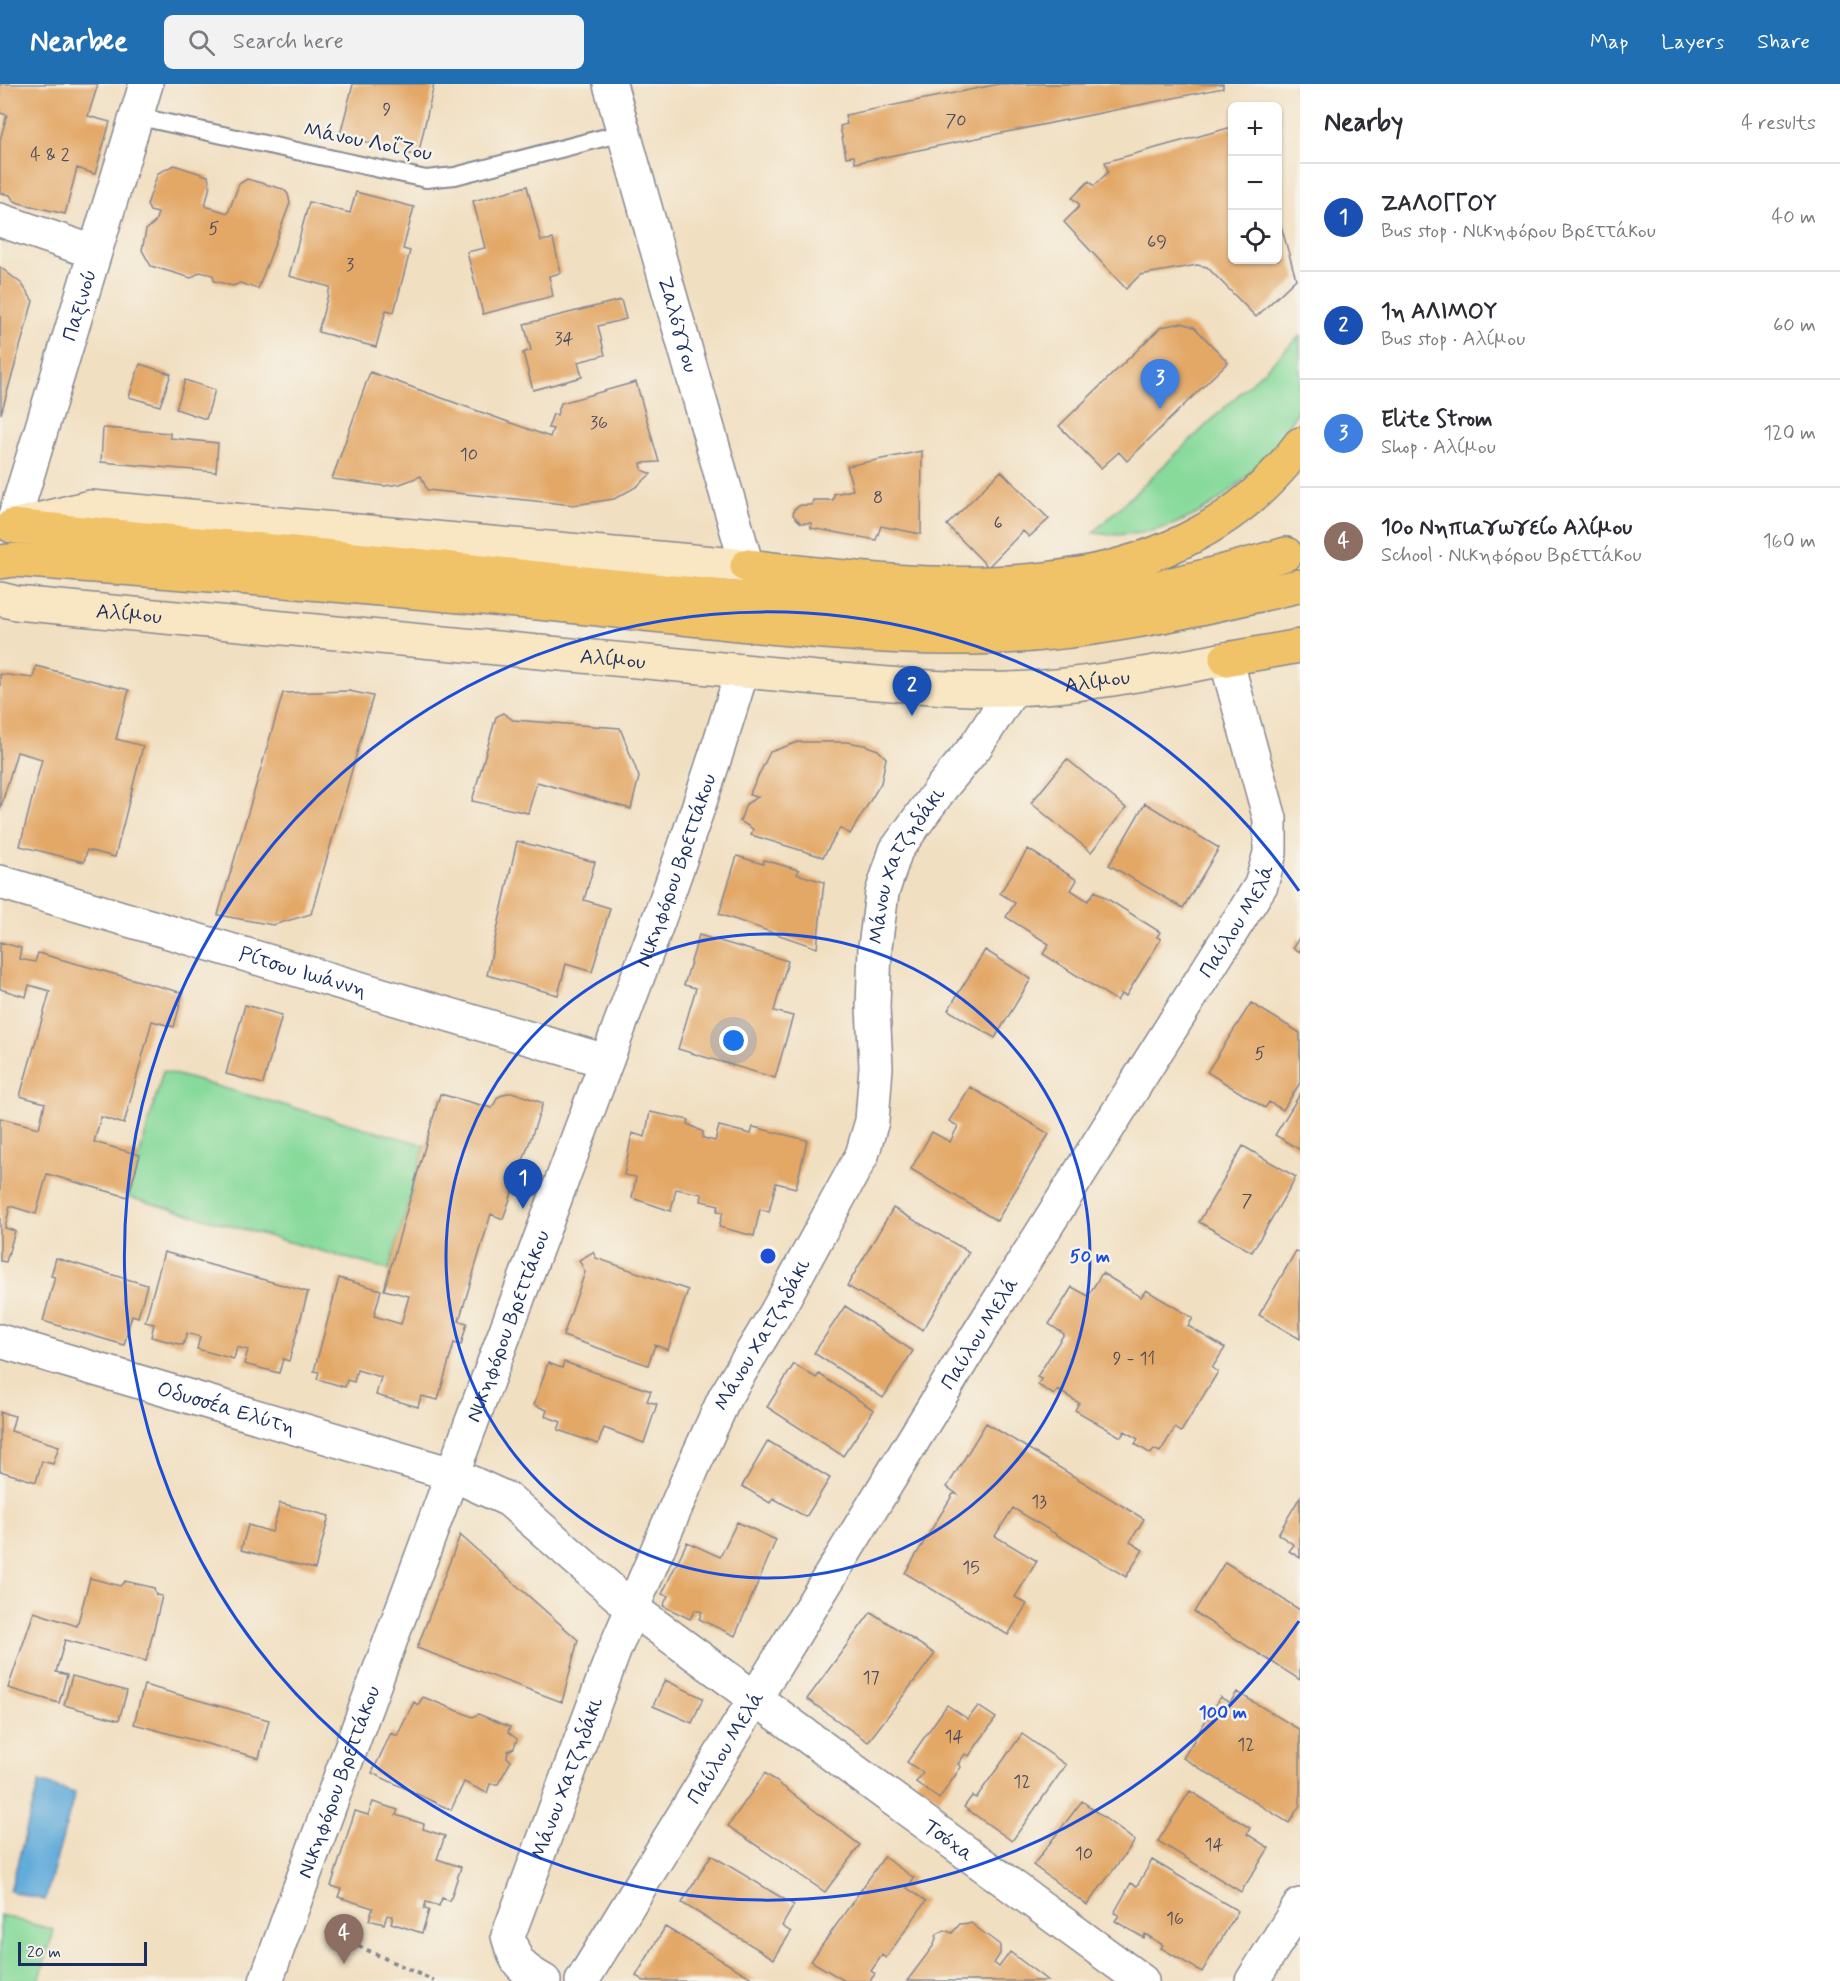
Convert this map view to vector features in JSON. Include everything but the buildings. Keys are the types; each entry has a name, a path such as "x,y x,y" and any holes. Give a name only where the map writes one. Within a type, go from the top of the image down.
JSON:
{"highway":[{"path":"747,566 856,580 951,583 1022,580 1104,569 1166,551 1215,525 1268,482 1300,444"},
{"path":"6,526 364,559 712,596 925,613 992,611 1066,603 1145,590 1223,573 1286,554"},
{"path":"0,562 15,560 320,583 870,634 973,638 1050,633 1161,618 1298,586"},
{"path":"1227,659 1300,646"}],"main road":[{"path":"6,526 90,507 747,566"},
{"name":"Αλίμου","path":"0,599 15,603 839,680 1013,689 1131,677 1227,659"}],"street":[{"name":"Παξινού","path":"6,526 146,84"},
{"name":"Ζαλόγγου","path":"610,84 626,132 747,566"},
{"path":"0,220 94,252"},
{"name":"Παύλου Μελά","path":"582,1981 977,1336 1260,885 1270,853 1270,819 1227,659"},
{"name":"Νικηφόρου Βρεττάκου","path":"266,1981 606,1061 723,735 742,671"},
{"name":"Μάνου Χατζηδάκι","path":"544,1981 528,1973 514,1958 508,1936 614,1651 725,1397 777,1311 862,1155 873,1121 876,1067 873,1007 875,947 882,893 896,850 942,787 976,746 1013,689"},
{"name":"Ρίτσου Ιωάννη","path":"0,882 606,1061"},
{"name":"Οδυσσέα Ελύτη","path":"0,1341 452,1474 509,1500 633,1609"},
{"name":"Τσόχα","path":"633,1609 1142,1981"},
{"path":"1252,1981 1300,1905"}],"lane":[{"name":"Μάνου Λοΐζου","path":"135,116 426,179 455,176 626,132"}],"path":[{"path":"290,1914 434,1981"}],"green space":[{"path":"1300,336 1300,400 1298,407 1284,434 1252,471 1213,504 1169,526 1120,535 1093,533"},
{"path":"163,1071 425,1145 389,1270 128,1197"},
{"path":"0,1915 54,1930 39,1981 0,1981"}],"water":[{"path":"39,1782 75,1793 45,1900 10,1891"}],"place":[{"name":"Elite Strom","path":"1160,409"},
{"name":"1η ΑΛΙΜΟΥ","path":"912,716"},
{"name":"ΖΑΛΟΓΓΟΥ","path":"523,1209"},
{"name":"10ο Νηπιαγωγείο Αλίμου","path":"344,1964"}]}
